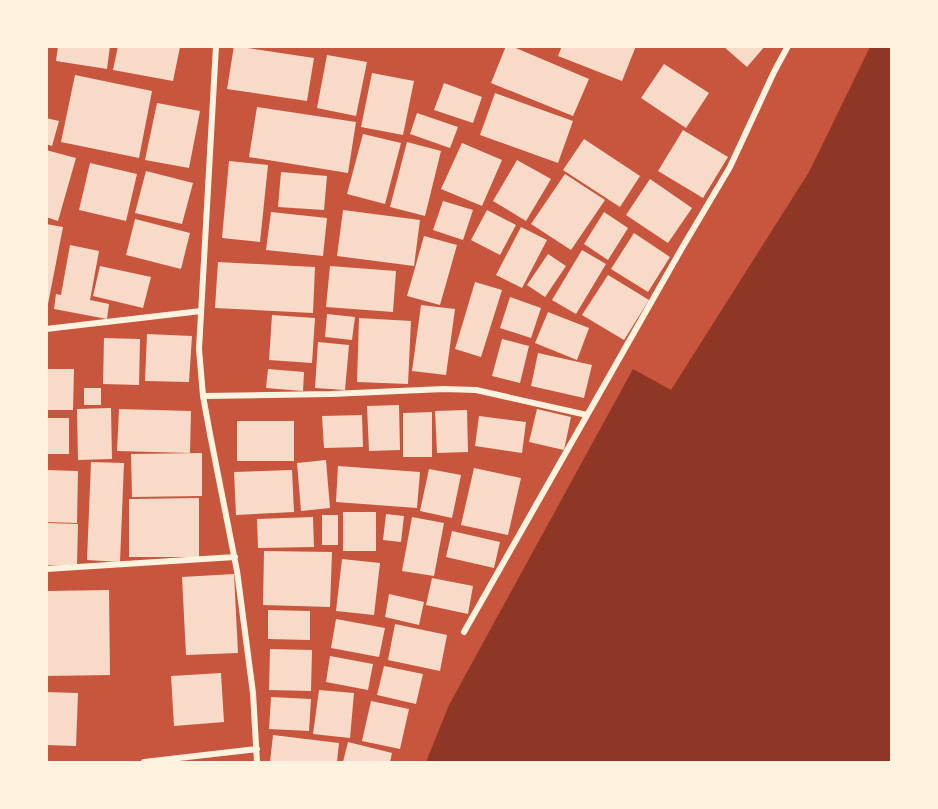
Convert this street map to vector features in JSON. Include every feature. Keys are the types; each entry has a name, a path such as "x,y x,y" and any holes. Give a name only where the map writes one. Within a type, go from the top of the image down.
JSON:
{"street":[{"path":"216,46 199,349 203,396 235,557 253,693 257,762"},
{"path":"464,632 730,167 788,46"},
{"path":"46,329 201,310"},
{"path":"203,396 476,390 587,415"},
{"path":"46,569 235,557"},
{"path":"144,762 257,749"}],"shaded area":[{"path":"870,47 892,47 891,762 426,762 449,705 633,369 671,390 809,172"}],"building":[{"path":"58,46 110,46 107,69 56,61"},
{"path":"118,46 180,47 173,81 113,70"},
{"path":"234,46 314,58 307,101 227,89"},
{"path":"506,46 511,46 589,79 573,116 491,83"},
{"path":"562,46 636,46 622,81 558,56"},
{"path":"723,46 765,46 747,67"},
{"path":"327,55 367,62 356,116 317,108"},
{"path":"664,64 709,93 686,128 641,98"},
{"path":"372,73 414,81 403,135 361,127"},
{"path":"75,75 152,91 139,158 61,142"},
{"path":"444,83 482,97 473,123 434,110"},
{"path":"495,93 573,121 558,163 480,135"},
{"path":"157,103 200,111 189,168 145,160"},
{"path":"257,107 356,122 348,173 249,157"},
{"path":"417,113 458,127 450,148 410,134"},
{"path":"46,118 59,121 52,146 46,144"},
{"path":"683,130 728,157 703,198 658,171"},
{"path":"363,134 401,143 385,204 347,194"},
{"path":"584,139 640,176 620,207 563,170"},
{"path":"407,142 441,151 425,216 390,207"},
{"path":"462,143 502,160 482,206 441,189"},
{"path":"46,150 76,158 58,221 46,217"},
{"path":"517,160 551,179 526,221 493,201"},
{"path":"229,161 268,165 260,242 222,238"},
{"path":"90,163 137,174 126,221 79,210"},
{"path":"146,171 193,183 182,224 135,213"},
{"path":"281,172 327,176 324,210 278,207"},
{"path":"565,174 605,200 571,250 531,224"},
{"path":"650,179 692,208 668,243 626,215"},
{"path":"443,201 473,210 463,240 433,230"},
{"path":"343,210 420,220 414,266 337,256"},
{"path":"487,210 516,225 500,255 471,240"},
{"path":"271,212 327,218 323,256 266,250"},
{"path":"604,212 628,228 608,260 584,244"},
{"path":"135,219 190,233 181,269 126,255"},
{"path":"46,224 63,227 48,304 46,304"},
{"path":"521,227 547,240 522,288 496,275"},
{"path":"634,233 670,257 648,292 611,269"},
{"path":"424,236 457,245 440,305 407,296"},
{"path":"70,245 99,251 90,300 109,304 107,319 54,309 56,294 61,295"},
{"path":"582,250 606,264 576,314 552,300"},
{"path":"548,254 566,266 545,297 527,285"},
{"path":"218,262 315,267 313,313 215,308"},
{"path":"100,266 151,277 143,308 93,296"},
{"path":"330,266 396,271 393,312 326,307"},
{"path":"608,275 649,300 624,340 582,315"},
{"path":"475,282 502,290 481,357 455,349"},
{"path":"510,297 541,308 531,338 500,328"},
{"path":"421,305 455,309 446,375 412,371"},
{"path":"548,312 589,328 577,360 535,343"},
{"path":"327,314 355,317 352,340 325,337"},
{"path":"272,315 315,318 312,363 269,360"},
{"path":"359,318 411,321 408,384 357,382"},
{"path":"147,334 192,336 189,382 145,381"},
{"path":"104,338 140,339 139,385 103,384"},
{"path":"502,339 529,346 520,383 492,376"},
{"path":"318,342 349,345 345,390 315,388"},
{"path":"538,353 592,365 584,398 531,386"},
{"path":"46,369 74,369 73,410 46,410"},
{"path":"268,369 304,372 303,391 266,388"},
{"path":"84,388 101,388 101,405 84,405"},
{"path":"399,405 400,450 369,451 367,406"},
{"path":"111,408 112,459 78,460 77,409"},
{"path":"119,409 191,411 190,453 117,451"},
{"path":"537,409 571,417 564,450 529,442"},
{"path":"467,410 468,452 437,453 435,411"},
{"path":"432,412 432,457 403,457 403,413"},
{"path":"362,415 363,447 324,448 322,416"},
{"path":"479,416 526,422 522,453 475,446"},
{"path":"46,418 69,418 69,454 46,454"},
{"path":"237,421 294,421 294,461 237,461"},
{"path":"202,453 202,496 132,497 131,454"},
{"path":"326,460 330,508 301,511 297,463"},
{"path":"91,462 124,463 120,562 87,560"},
{"path":"338,466 420,472 417,508 336,502"},
{"path":"474,468 521,478 508,535 461,525"},
{"path":"429,469 461,475 452,518 420,511"},
{"path":"46,470 78,471 77,523 46,522"},
{"path":"292,470 294,512 236,515 234,472"},
{"path":"199,498 199,557 129,557 129,499"},
{"path":"343,512 376,512 376,551 343,551"},
{"path":"386,514 404,516 401,542 383,540"},
{"path":"322,515 338,515 338,545 322,545"},
{"path":"313,517 314,547 258,548 257,519"},
{"path":"412,517 444,523 434,576 402,571"},
{"path":"46,523 78,524 77,566 46,565"},
{"path":"452,531 500,542 494,568 446,557"},
{"path":"264,551 332,552 330,607 263,605"},
{"path":"342,559 380,563 374,615 336,611"},
{"path":"234,574 238,653 186,655 182,577"},
{"path":"432,578 473,586 468,614 426,605"},
{"path":"109,590 110,675 46,676 46,591"},
{"path":"389,594 424,602 419,625 385,617"},
{"path":"268,610 310,611 310,640 268,639"},
{"path":"336,619 385,628 379,657 331,648"},
{"path":"395,624 447,635 440,671 388,660"},
{"path":"270,649 312,650 311,691 269,690"},
{"path":"330,656 373,664 368,690 326,682"},
{"path":"384,666 423,674 416,704 377,695"},
{"path":"221,673 224,722 174,726 171,676"},
{"path":"319,690 354,693 350,738 313,734"},
{"path":"46,692 78,693 76,746 46,745"},
{"path":"271,697 311,699 309,731 269,729"},
{"path":"371,701 409,709 400,749 362,741"},
{"path":"273,735 339,743 337,762 270,762"},
{"path":"348,742 392,753 390,762 343,762"}]}
